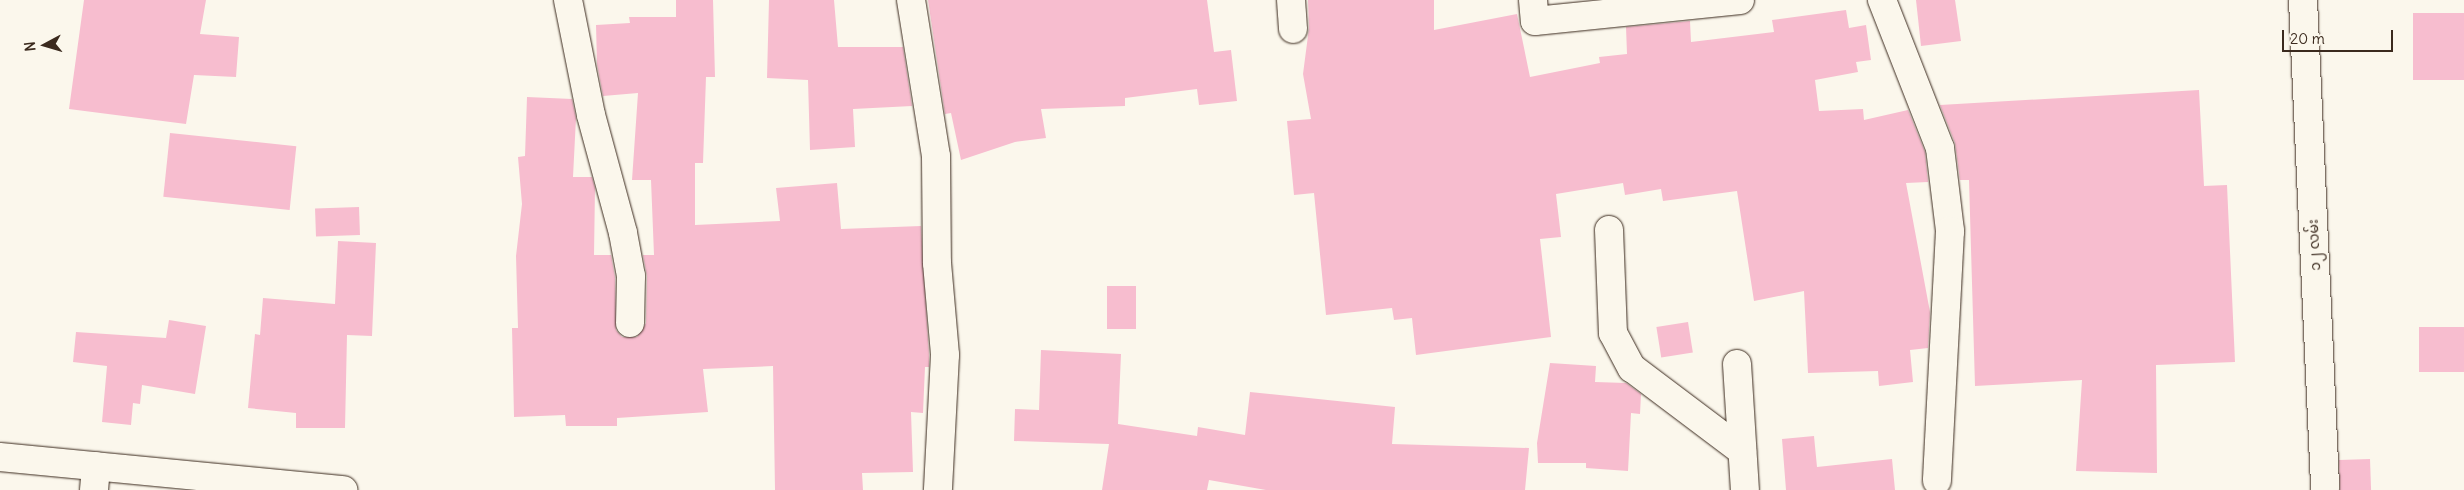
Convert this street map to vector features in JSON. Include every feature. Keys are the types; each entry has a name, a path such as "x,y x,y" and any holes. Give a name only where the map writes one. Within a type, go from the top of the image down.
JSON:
{"street":[{"path":"568,0 590,115 628,259 631,276 630,324"},
{"path":"911,0 936,156 937,263 945,355 938,490"},
{"path":"1291,0 1293,29"},
{"path":"1534,11 1740,0"},
{"path":"1882,0 1940,148 1950,231 1937,481"},
{"name":"၁၂ လမ်း","path":"2303,0 2325,490"},
{"path":"1608,230 1613,333 1632,368 1742,451"},
{"path":"1736,364 1745,490"},
{"path":"0,457 95,478 344,490"}],"building":[{"path":"84,0 206,0 200,34 239,37 236,77 194,75 186,124 69,109"},
{"path":"676,0 713,0 715,77 706,77 703,163 695,163 695,225 780,221 776,188 837,183 841,229 921,226 929,367 925,367 923,413 911,412 913,472 862,473 863,490 775,490 773,366 703,369 708,412 617,418 617,426 566,426 565,415 514,417 512,328 518,328 516,256 522,204 518,157 525,156 527,97 572,99 576,118 573,177 592,177 595,188 594,255 611,255 615,277 616,330 622,337 637,337 646,323 647,276 643,255 654,255 651,180 632,180 638,93 603,96 597,64 596,25 630,23 629,17 676,17"},
{"path":"769,0 834,0 838,47 903,47 912,106 853,109 855,147 810,150 808,80 767,78"},
{"path":"928,0 1207,0 1214,52 1231,50 1237,101 1199,105 1197,89 1125,98 1125,106 1041,109 1046,138 1015,142 961,160 951,113 945,114"},
{"path":"1308,0 1434,0 1434,30 1517,14 1530,77 1600,63 1599,57 1627,54 1626,27 1690,21 1691,42 1774,32 1772,20 1846,10 1849,28 1866,25 1871,60 1856,62 1858,72 1815,80 1819,111 1863,109 1864,120 1908,110 1925,152 1928,182 1906,183 1930,312 1928,348 1910,350 1913,382 1879,386 1878,371 1808,373 1804,291 1754,301 1737,191 1663,201 1661,189 1625,195 1623,183 1556,194 1561,237 1540,239 1551,337 1416,355 1412,318 1394,320 1392,308 1326,315 1314,193 1294,195 1287,121 1311,119 1303,74 1309,28"},
{"path":"1916,0 1955,0 1961,41 1921,46"},
{"path":"2413,13 2464,13 2464,80 2413,80"},
{"path":"2199,90 2204,186 2227,185 2235,362 2156,365 2157,473 2076,471 2082,380 1975,386 1969,180 1960,180 1955,143 1940,105"},
{"path":"170,133 296,146 290,210 163,197"},
{"path":"359,207 360,235 316,237 315,209"},
{"path":"338,241 376,243 372,336 347,335 345,428 296,428 296,413 248,408 255,334 260,335 263,298 335,304"},
{"path":"1107,286 1136,286 1136,329 1107,329"},
{"path":"169,320 206,326 195,394 142,385 140,404 133,403 131,425 102,422 107,366 73,362 76,332 166,338"},
{"path":"1688,322 1693,353 1661,358 1656,327"},
{"path":"2419,327 2464,327 2464,372 2419,372"},
{"path":"1041,350 1121,354 1118,424 1197,436 1198,427 1245,435 1250,392 1395,407 1392,444 1529,448 1525,490 1266,490 1209,480 1207,490 1102,490 1109,444 1014,441 1015,409 1039,410"},
{"path":"1550,363 1596,366 1595,382 1626,383 1641,394 1640,414 1631,413 1628,471 1586,468 1586,463 1538,463 1537,443"},
{"path":"1814,436 1817,467 1892,459 1895,490 1786,490 1782,439"},
{"path":"2370,459 2371,490 2340,490 2339,460"}]}
